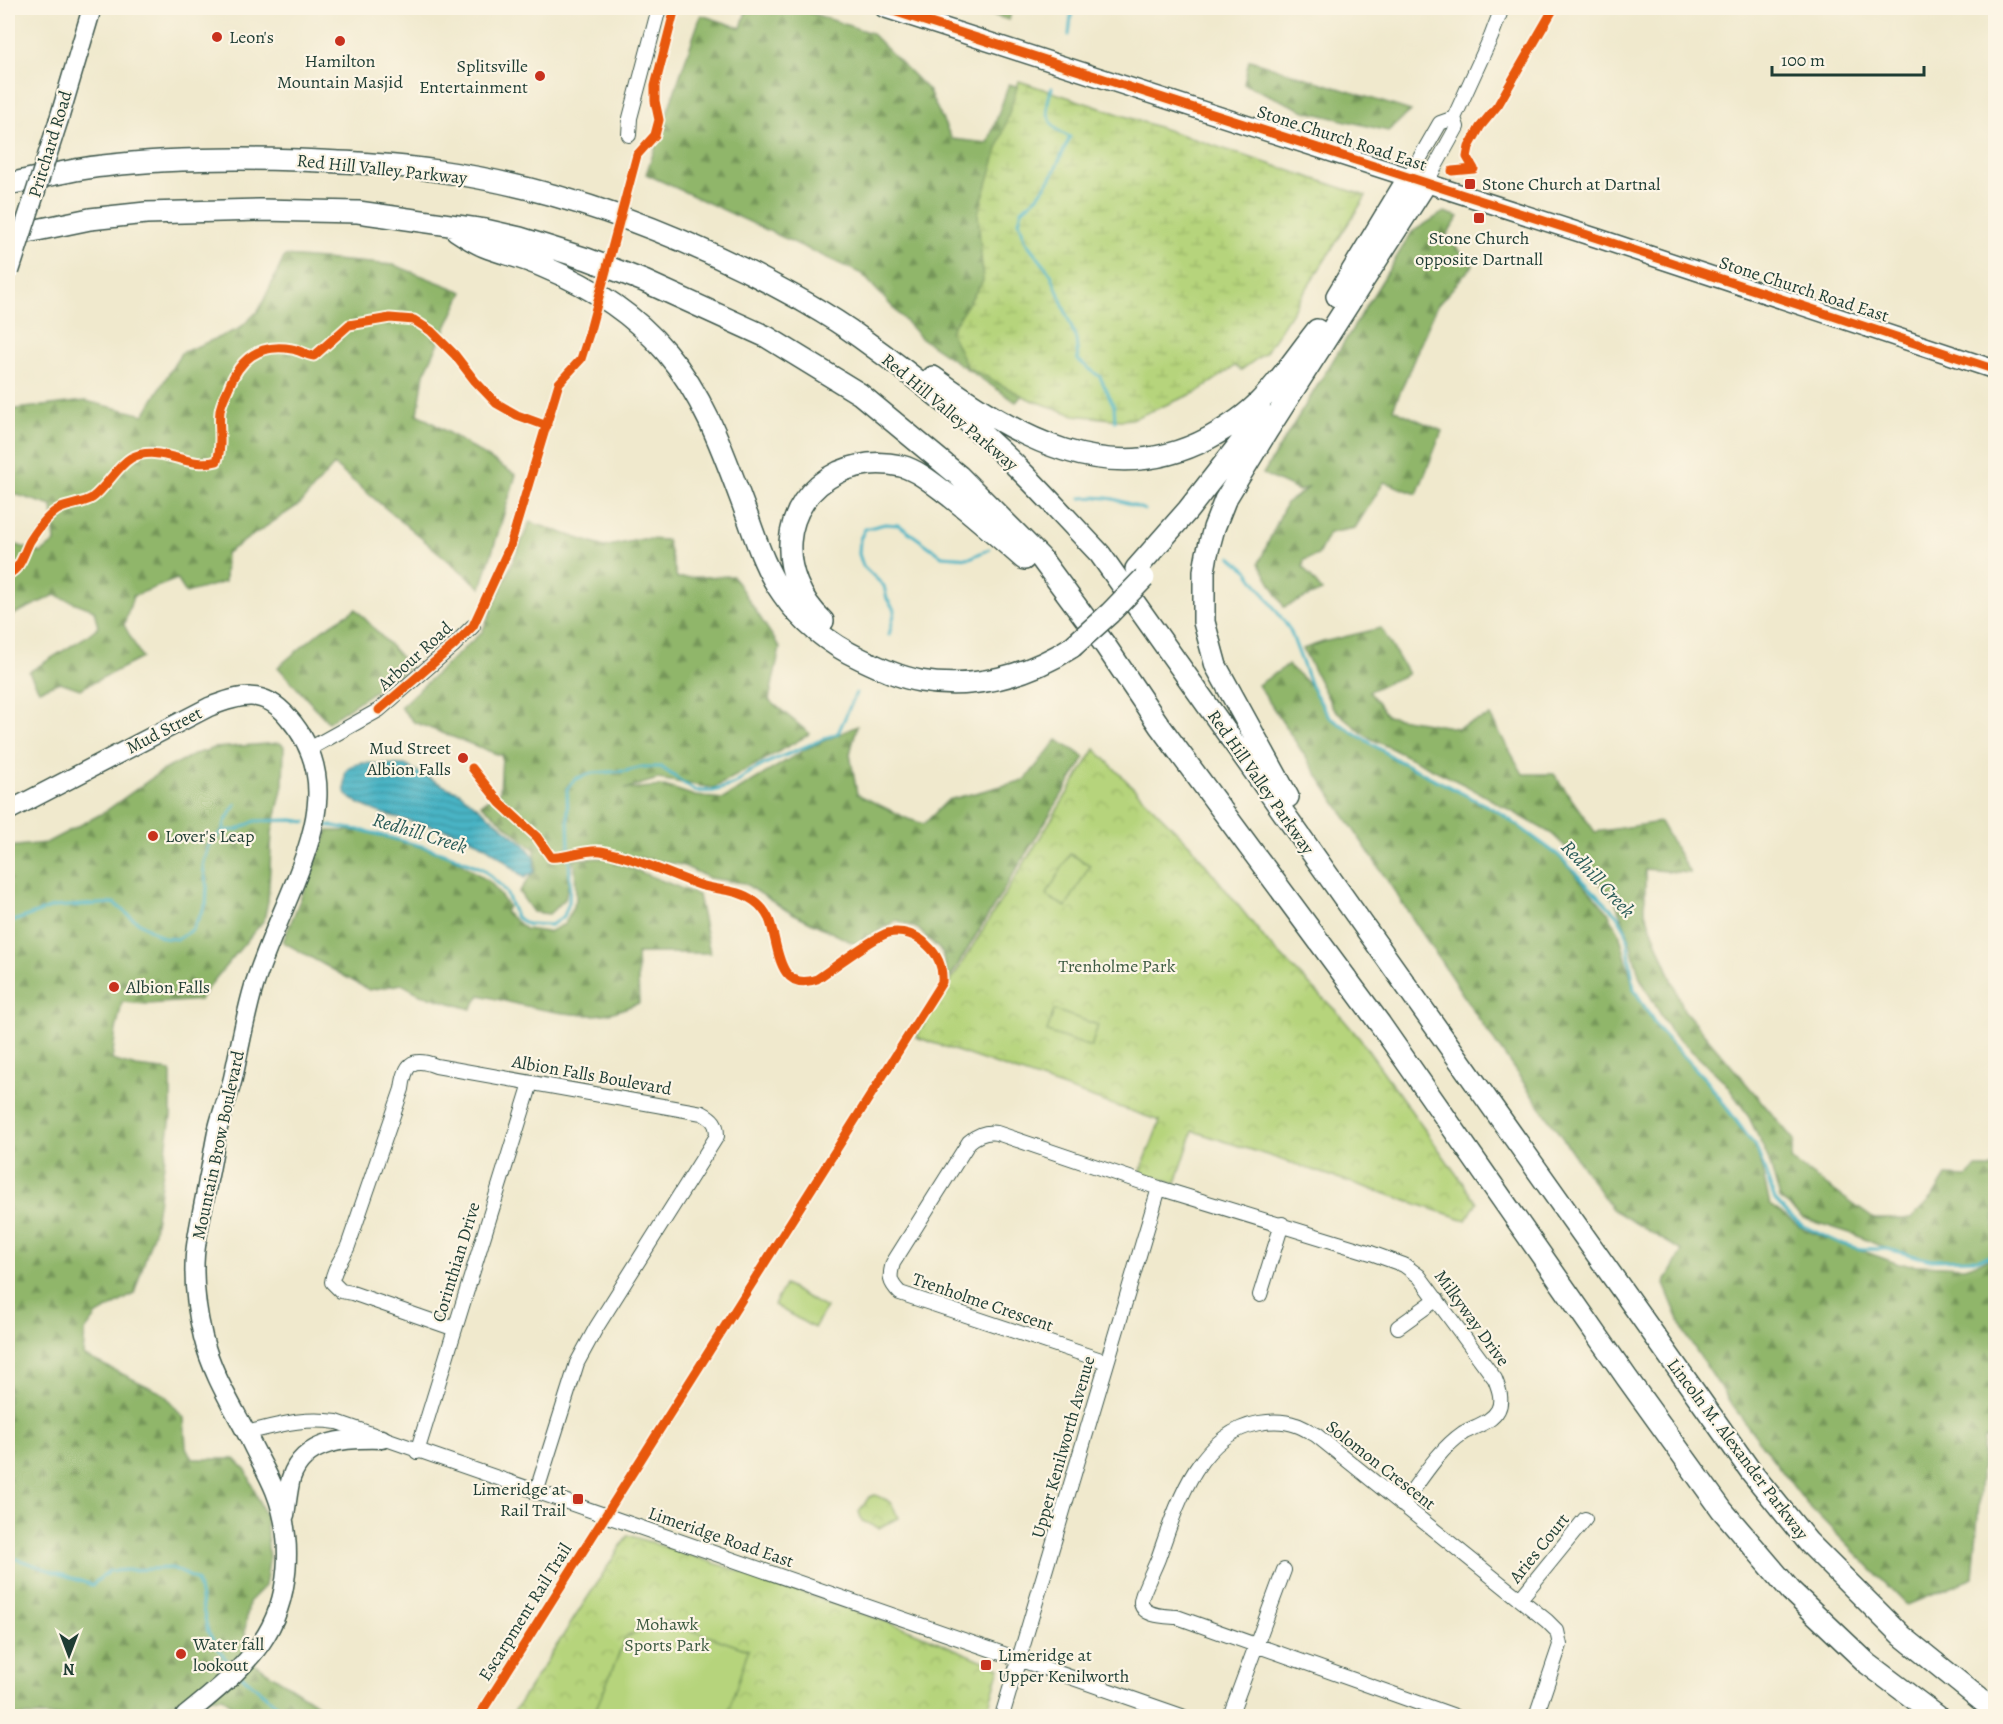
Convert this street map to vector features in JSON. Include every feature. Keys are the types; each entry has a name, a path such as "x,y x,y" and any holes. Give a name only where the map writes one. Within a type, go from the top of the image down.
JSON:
{"highway":[{"name":"Red Hill Valley Parkway","path":"8,184 101,166 229,157 343,162 438,171 522,187 596,208 660,231 798,297 860,337 979,432 1023,473 1100,554 1563,1208"},
{"path":"1140,573 1223,468 1293,372 1317,330 1418,180"},
{"path":"1352,909 1340,878 1281,786 1216,666 1204,622 1204,571 1214,528 1225,500 1418,180"},
{"path":"8,236 90,219 146,213 260,210 358,212 485,230 520,238 645,280 767,338 860,394 959,476 1040,557 1105,645 1159,725 1380,1024 1722,1510 1791,1591 1868,1664 1937,1716"},
{"path":"446,224 482,245 543,266 587,288 607,299 631,317 660,346 699,399 726,460 765,561 780,590 802,617 842,650 881,669 912,679 934,683 978,682 1019,673 1040,665 1068,642 1102,604 1140,573 1190,526 1267,431"},
{"path":"860,337 886,345 967,402 1038,441 1080,455 1118,460 1153,458 1174,452 1195,445 1227,428 1261,401 1317,330"},
{"path":"1068,642 1024,659 977,671 922,669 890,661 859,646 831,628 801,592 791,567 789,553 796,515 807,497 818,486 829,477 851,466 886,463 915,471 982,522 1030,565 1105,645"},
{"name":"Lincoln M. Alexander Parkway","path":"1563,1208 1752,1473 1808,1542 1902,1636 1995,1712"}],"main road":[{"name":"Pritchard Road","path":"9,275 92,8"},
{"name":"Stone Church Road East","path":"884,8 1418,180 1995,370"},
{"name":"Mud Street","path":"8,811 209,707 229,699 250,695 281,708 293,722 309,749"},
{"name":"Mountain Brow Boulevard","path":"185,1716 208,1698 254,1651 268,1632 280,1604 285,1577 287,1542 274,1490 223,1392 203,1338 196,1295 195,1255 218,1127 232,1080 254,986 309,846 317,811 318,789 314,763 309,749"},
{"path":"284,1523 292,1478 299,1463 307,1454 316,1448 340,1440 382,1439"}],"street":[{"path":"629,135 630,118 658,8"},
{"path":"1418,180 1440,123 1454,118 1502,8"},
{"name":"Arbour Road","path":"309,749 379,710 473,626"},
{"name":"Albion Falls Boulevard","path":"455,1329 341,1291 332,1282 333,1274 348,1246 402,1089 407,1068 416,1062 425,1062 436,1066 702,1113 717,1125 717,1136 596,1328 577,1363 536,1493"},
{"name":"Corinthian Drive","path":"417,1452 531,1083"},
{"name":"Trenholme Crescent","path":"1107,1362 900,1293 889,1278 893,1263 969,1142 984,1133 998,1133 1159,1188"},
{"name":"Milkyway Drive","path":"1159,1188 1282,1224 1404,1265 1419,1276 1437,1299 1495,1379 1501,1394 1499,1408 1491,1419 1462,1434 1445,1449 1402,1505"},
{"name":"Upper Kenilworth Avenue","path":"1002,1716 1159,1188"},
{"path":"1260,1295 1282,1224"},
{"path":"1398,1327 1437,1299"},
{"name":"Limeridge Road East","path":"246,1433 299,1420 316,1419 337,1422 417,1452 1182,1716"},
{"name":"Solomon Crescent","path":"1455,1716 1177,1617 1150,1614 1144,1609 1141,1595 1154,1573 1174,1514 1190,1479 1207,1455 1224,1437 1247,1425 1271,1421 1295,1424 1316,1435 1557,1631 1560,1645 1536,1716"},
{"name":"Aries Court","path":"1520,1599 1585,1519"},
{"path":"1230,1716 1284,1570"}],"green space":[{"path":"747,8 796,8 871,33 928,90 952,139 988,143 1009,84 1045,95 1066,349 1016,402 921,338 862,274 646,174 701,15 741,28"},
{"path":"970,8 1012,8 1009,20"},
{"path":"1249,60 1411,111 1388,131 1305,111 1244,84"},
{"path":"1019,81 1366,196 1266,352 1241,370 1235,366 1197,392 1132,419 1121,420 1074,415 1029,399 967,367 950,331 983,281 978,213"},
{"path":"1444,212 1459,217 1446,236 1473,265 1436,307 1393,409 1442,431 1417,494 1384,482 1355,528 1329,533 1318,555 1304,560 1303,567 1322,591 1284,607 1259,563 1286,503 1310,487 1299,491 1263,474 1412,232"},
{"path":"285,256 394,265 463,292 424,374 418,414 516,475 481,588 334,465 300,504 226,553 225,582 186,593 177,579 133,596 124,625 142,658 80,689 60,682 39,690 29,672 98,627 94,610 55,595 8,617 8,542 41,553 55,542 52,506 8,492 8,410 86,401 144,415 181,353 239,329 259,310"},
{"path":"530,522 604,547 643,539 667,540 677,578 733,576 780,648 769,700 810,734 714,788 658,779 625,789 665,786 695,796 723,799 806,749 857,726 850,754 857,794 908,819 924,824 948,800 1025,780 1057,740 1085,757 948,981 942,952 918,929 897,920 855,944 786,910 744,883 709,878 682,865 600,851 575,853 565,899 549,914 533,912 519,892 536,869 535,850 481,804 500,791 502,756 414,722 400,707 482,632"},
{"path":"356,609 410,667 328,722 278,667 322,630"},
{"path":"1381,628 1408,674 1369,691 1387,716 1457,728 1490,716 1523,774 1554,774 1595,832 1660,822 1690,873 1645,869 1645,912 1684,1010 1794,1140 1791,1160 1874,1219 1911,1219 1934,1195 1946,1176 1967,1177 1976,1168 1995,1166 1995,1255 1978,1259 1931,1260 1887,1249 1853,1234 1803,1218 1780,1198 1768,1158 1748,1115 1724,1081 1670,1031 1640,978 1627,931 1615,901 1578,859 1552,834 1467,786 1366,736 1333,708 1303,649"},
{"path":"1288,665 1311,686 1329,717 1400,761 1499,812 1558,855 1607,911 1619,932 1634,989 1659,1030 1707,1081 1757,1149 1770,1205 1805,1230 1899,1264 1964,1267 1995,1257 1995,1438 1984,1438 1973,1578 1907,1605 1806,1503 1732,1405 1684,1332 1664,1284 1682,1251 1612,1209 1479,1019 1258,685"},
{"path":"280,743 284,746 283,785 272,832 268,901 264,920 200,1000 148,1004 122,1002 112,1060 136,1067 171,1071 171,1116 154,1231 134,1294 97,1315 85,1331 83,1355 164,1394 184,1418 186,1447 192,1459 235,1459 246,1470 266,1518 269,1561 265,1586 249,1602 245,1630 246,1645 255,1664 331,1713 332,1716 246,1716 222,1697 189,1698 135,1716 8,1716 8,847 46,843 103,813 162,771 195,754 215,748"},
{"name":"Trenholme Park","path":"1095,749 1190,845 1269,944 1338,1013 1360,1039 1477,1203 1466,1220 1193,1131 1176,1183 1140,1173 1160,1121 916,1037"},
{"path":"328,831 365,831 449,855 491,883 508,906 505,912 525,929 548,932 565,924 576,900 575,859 605,858 698,895 710,953 637,953 639,1003 603,1014 558,1012 480,995 471,1009 420,994 402,984 369,990 283,942"},
{"path":"1070,854 1090,865 1066,907 1046,896"},
{"path":"1054,1010 1098,1025 1091,1047 1047,1032"},
{"path":"785,1285 826,1308 814,1328 774,1305"},
{"path":"875,1495 890,1503 898,1518 879,1528 862,1521 859,1512 869,1497"},
{"name":"Mohawk Sports Park","path":"628,1535 910,1630 1000,1668 986,1716 511,1716"},
{"path":"665,1621 748,1650 727,1716 593,1716 626,1637"}],"water":[{"path":"361,763 405,765 459,792 524,844 534,856 534,872 524,878 495,854 472,839 449,830 384,814 355,801 345,793 345,772 351,766"}],"waterway":[{"path":"1069,35 1072,8"},
{"path":"1052,88 1048,104 1049,117 1056,129 1070,137 1051,178 1038,196 1022,210 1019,221 1026,242 1051,274 1076,339 1078,360 1100,377 1114,406 1115,421"},
{"name":"Redhill Creek","path":"1081,498 1114,499 1145,510"},
{"name":"Redhill Creek","path":"889,635 895,611 887,599 884,586 863,566 859,554 860,539 865,529 885,524 899,525 942,556 970,558 989,549"},
{"name":"Redhill Creek","path":"1231,557 1247,570 1290,630 1311,686 1329,717 1399,761 1499,812 1558,855 1617,915 1626,931 1634,989 1659,1030 1707,1081 1757,1149 1775,1200 1789,1215 1803,1226 1842,1244 1861,1249 1887,1249 1931,1260 1978,1259 1996,1255"},
{"name":"Redhill Creek","path":"319,824 365,831 421,846 483,869 507,894 516,917 527,924 551,925 564,916 569,902 567,789 575,779 592,773 661,767 695,791 713,791 735,784 750,772 769,762 838,733 856,693"},
{"path":"223,831 225,822 236,804"},
{"name":"Redhill Creek","path":"8,923 53,907 114,903 163,938 178,939 192,930 206,904 207,887 203,866 208,846 223,831 237,830 255,821 306,822"},
{"path":"8,1556 92,1585 109,1571 172,1568 197,1580 208,1632 232,1666"},
{"path":"241,1675 290,1716"}],"cycle path":[{"path":"379,710 473,626 510,546 559,383 581,359 637,155 655,135 659,120 655,86 675,8"},
{"path":"884,8 1597,238 1996,370"},
{"path":"1452,171 1474,169 1467,157 1469,147 1480,127 1498,105 1554,8"},
{"path":"8,574 19,564 30,541 48,518 61,508 92,498 131,458 153,453 195,462 217,461 220,448 221,405 238,370 251,356 260,351 280,348 314,356 349,325 390,318 414,320 431,331 455,355 496,403 517,415 547,426"},
{"name":"Escarpment Rail Trail","path":"472,768 500,803 537,837 551,857 601,851 638,861 697,884 741,894 754,901 769,919 781,964 786,973 794,979 804,982 817,979 882,935 893,932 909,934 923,941 937,957 942,976 942,982 479,1716"}],"place":[{"name":"Leon's","path":"217,37"},
{"name":"Hamilton Mountain Masjid","path":"340,41"},
{"name":"Splitsville Entertainment","path":"540,76"},
{"name":"Stone Church at Dartnal","path":"1470,184"},
{"name":"Stone Church opposite Dartnall","path":"1479,218"},
{"name":"Mud Street Albion Falls","path":"463,758"},
{"name":"Lover's Leap","path":"153,836"},
{"name":"Albion Falls","path":"114,987"},
{"name":"Limeridge at Rail Trail","path":"578,1499"},
{"name":"Water fall lookout","path":"181,1654"},
{"name":"Limeridge at Upper Kenilworth","path":"986,1665"}]}
